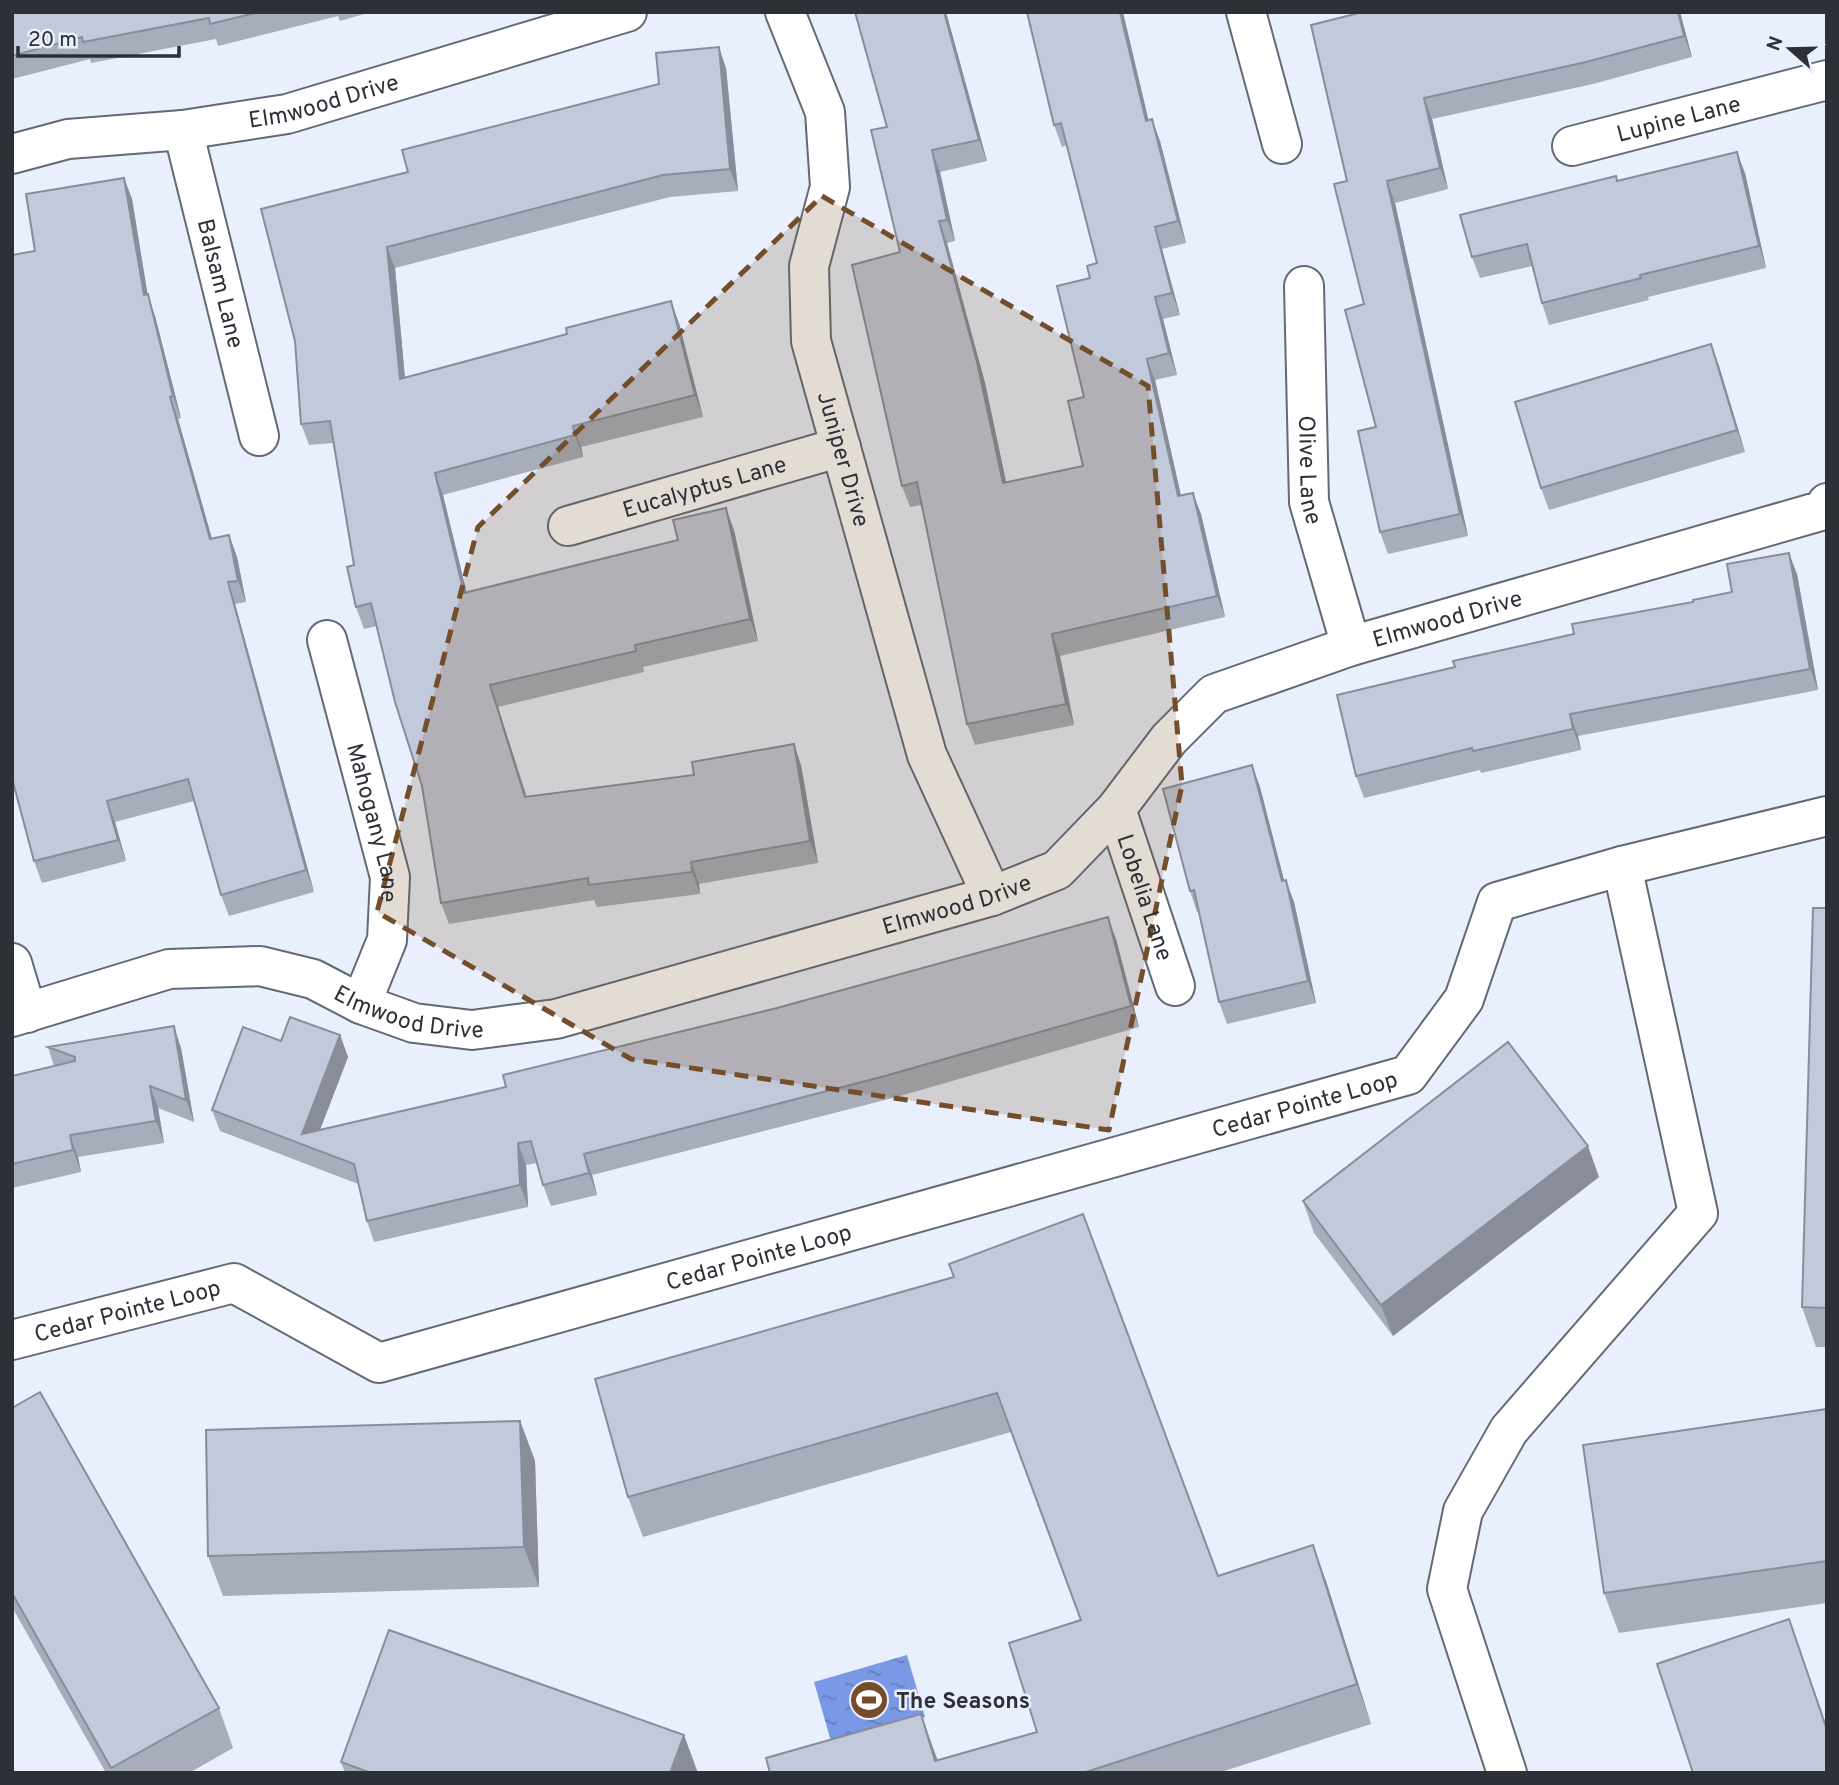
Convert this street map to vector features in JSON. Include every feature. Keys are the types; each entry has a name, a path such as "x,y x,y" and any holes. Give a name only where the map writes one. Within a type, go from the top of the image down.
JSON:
{"street":[{"name":"Elmwood Drive","path":"12,154 68,139 183,130 287,114 626,12"},
{"name":"Juniper Drive","path":"785,12 825,112 830,187 809,266 811,341 927,755 992,896"},
{"path":"1246,12 1282,144"},
{"name":"Lupine Lane","path":"1572,146 1827,80"},
{"name":"Balsam Lane","path":"183,130 260,436"},
{"name":"Olive Lane","path":"1304,286 1309,502 1351,646"},
{"name":"Eucalyptus Lane","path":"568,526 841,447"},
{"name":"Elmwood Drive","path":"20,1015 169,969 260,966 313,979 361,1004 414,1023 472,1030 556,1018 992,896 1057,870 1116,809 1169,739 1214,694 1351,646 1826,508"},
{"name":"Mahogany Lane","path":"327,640 390,877 387,940 361,1004"},
{"name":"Lobelia Lane","path":"1116,809 1175,986"},
{"path":"1507,1773 1447,1589 1463,1511 1509,1430 1698,1213 1622,866 1827,816"},
{"name":"Cedar Pointe Loop","path":"12,1340 234,1283 379,1363 1408,1075 1464,999 1497,902 1622,866"},
{"path":"12,963 20,1015"}],"highlighted area":[{"path":"822,196 1148,386 1182,785 1109,1130 631,1059 377,912 478,527"}],"water":[{"name":"The Seasons","path":"907,1655 925,1717 832,1745 814,1682"}],"building":[{"path":"12,12 259,12 210,24 209,18 83,42 82,37 12,56"},
{"path":"855,12 944,12 979,140 932,150 947,220 939,221 977,362 1003,483 1083,466 1068,401 1084,397 1057,286 1090,278 1087,266 1097,263 1061,123 1054,125 1027,12 1120,12 1146,121 1152,119 1178,221 1155,227 1172,293 1155,297 1169,353 1147,359 1178,496 1193,493 1217,596 1052,634 1066,704 967,724 917,482 902,486 852,265 900,252 871,130 887,127"},
{"path":"1363,12 1678,12 1684,36 1586,62 1424,98 1440,168 1387,181 1460,514 1380,532 1358,431 1376,427 1345,310 1364,304 1334,184 1347,181 1311,25"},
{"path":"719,47 730,169 663,175 387,247 400,379 567,334 566,328 671,301 695,395 573,426 575,435 435,473 464,593 678,540 673,520 726,508 750,619 635,645 636,651 490,685 525,797 694,775 692,762 794,744 810,841 691,862 692,872 589,885 588,878 441,903 422,786 395,702 371,603 356,607 347,567 354,565 330,421 301,424 295,341 261,209 408,172 402,150 659,84 656,53"},
{"path":"1737,152 1759,246 1640,275 1641,278 1542,303 1527,244 1472,257 1460,215 1616,176 1617,181"},
{"path":"124,178 144,295 148,294 173,396 170,397 210,539 229,535 238,581 228,582 306,870 221,895 188,779 107,801 118,840 34,861 12,778 12,255 35,251 26,194"},
{"path":"1711,344 1737,430 1541,488 1515,402"},
{"path":"1789,553 1810,669 1570,714 1573,729 1473,751 1472,748 1356,776 1337,695 1455,667 1453,661 1574,634 1572,624 1693,602 1732,592 1727,564"},
{"path":"1252,765 1282,881 1286,880 1308,981 1219,1002 1194,890 1190,891 1163,789"},
{"path":"1813,908 1827,908 1827,1308 1802,1307"},
{"path":"1108,917 1131,1006 885,1076 584,1154 589,1173 543,1185 531,1141 518,1143 520,1185 367,1221 354,1164 212,1110 243,1027 281,1041 290,1017 340,1035 302,1134 506,1087 503,1075 777,1008"},
{"path":"174,1026 186,1100 150,1086 156,1121 70,1135 73,1150 12,1164 12,1076 75,1061 75,1057 48,1047"},
{"path":"1508,1042 1588,1146 1381,1305 1303,1201"},
{"path":"1083,1214 1218,1576 1313,1545 1357,1684 1083,1773 770,1773 766,1758 921,1714 935,1761 1037,1732 1009,1643 1081,1620 997,1393 628,1497 595,1379 954,1277 949,1264"},
{"path":"40,1392 219,1708 111,1768 12,1593 12,1408"},
{"path":"1827,1409 1827,1561 1604,1593 1583,1445"},
{"path":"520,1421 524,1547 208,1556 206,1430"},
{"path":"1789,1619 1827,1730 1827,1773 1693,1773 1657,1664"},
{"path":"389,1630 684,1735 670,1773 371,1773 341,1762"}],"place":[{"name":"The Seasons","path":"869,1700"}]}
